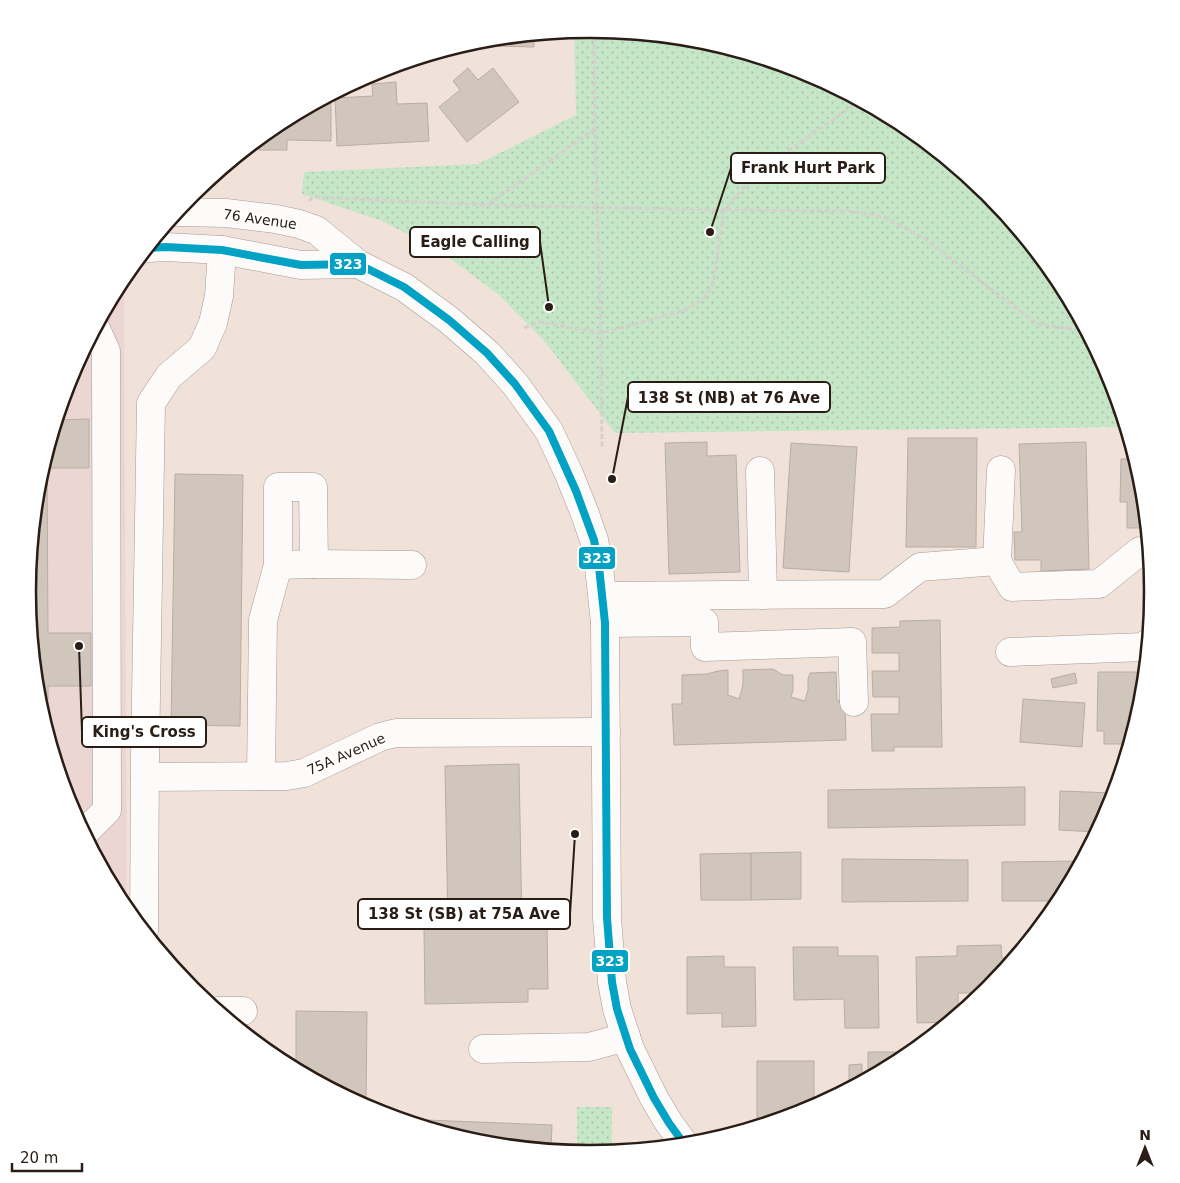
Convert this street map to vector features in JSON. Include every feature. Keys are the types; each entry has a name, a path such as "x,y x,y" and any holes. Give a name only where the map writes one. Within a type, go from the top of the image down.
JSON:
{"main road":[{"name":"76 Avenue","path":"187,212 226,213 276,219 316,230 358,264 404,287 449,320 487,353 515,384 549,431 576,491 594,540 603,596 605,623 607,918 612,982 617,1009 630,1049 654,1098 680,1138"},
{"path":"170,231 202,229 226,213"},
{"path":"156,248 222,250 301,265 358,264"},
{"path":"144,919 151,403 169,376 202,348 213,323 219,296 222,250"},
{"path":"89,828 107,810 106,351 99,336"},
{"path":"1001,470 997,561 1012,587 1099,584 1140,551 1143,551"},
{"path":"760,471 763,595"},
{"path":"261,776 263,620 278,565 278,486 312,486 314,564"},
{"path":"603,596 885,594 920,567 997,561"},
{"path":"278,565 412,565"},
{"path":"605,623 704,622 705,647 852,642 854,702"},
{"path":"1010,652 1141,647"},
{"name":"75A Avenue","path":"145,777 287,776 304,773 380,736 396,733 606,732"},
{"path":"483,1049 589,1047 626,1037"}],"path":[{"path":"594,38 602,448"},
{"path":"599,38 645,41"},
{"path":"524,328 540,322 601,333 682,311 703,299 713,284 724,210 756,173 854,105"},
{"path":"487,205 595,129"},
{"path":"306,204 312,197 487,205 849,211 884,217 924,238 1037,324 1078,330"}],"shaded area":[{"path":"124,293 127,894 110,868 78,803 55,735 41,664 36,592 37,555 41,519 55,448 78,380 93,347"}],"green space":[{"path":"574,38 590,38 662,42 698,48 733,57 768,67 802,80 867,112 898,131 955,175 982,200 1029,254 1070,315 1087,347 1102,380 1118,427 615,433 545,342 499,295 440,251 382,221 302,194 304,172 478,164 576,115"},
{"path":"577,1107 612,1107 612,1144 577,1145"}],"building":[{"path":"534,41 534,47 494,46"},
{"path":"468,68 478,80 493,68 519,102 467,142 439,107 460,90 453,81"},
{"path":"396,82 397,104 427,103 429,141 337,146 335,100 340,98 373,96 372,84"},
{"path":"331,102 331,141 287,140 287,150 259,150 259,148 282,131"},
{"path":"89,419 89,468 50,468 64,420"},
{"path":"908,438 977,438 976,547 906,547"},
{"path":"707,442 707,456 736,455 740,572 669,574 665,443"},
{"path":"1086,442 1089,569 1041,571 1041,560 1015,560 1014,532 1022,532 1019,444"},
{"path":"791,443 857,447 849,572 783,568"},
{"path":"1121,459 1128,459 1140,528 1127,528 1127,502 1120,502"},
{"path":"175,474 243,475 240,726 171,725"},
{"path":"47,483 48,633 91,633 91,686 48,686 48,704 37,628 36,592 37,555"},
{"path":"940,620 942,747 894,747 894,751 872,751 871,714 899,714 899,697 873,697 872,671 899,671 899,653 872,653 872,628 900,627 900,621"},
{"path":"773,669 783,675 793,675 791,697 805,701 810,673 836,672 837,700 845,703 846,740 674,745 672,704 682,704 682,675 707,674 728,670 728,695 739,699 743,685 743,670"},
{"path":"1098,672 1138,672 1122,744 1104,744 1104,731 1097,731"},
{"path":"1075,673 1077,683 1053,688 1051,679"},
{"path":"1023,699 1085,703 1082,747 1020,742"},
{"path":"519,764 522,929 547,929 548,989 528,989 528,1002 425,1004 424,929 448,929 445,766"},
{"path":"1025,787 1025,825 828,828 828,790"},
{"path":"1060,791 1106,793 1089,832 1059,830"},
{"path":"801,852 801,899 751,900 751,853"},
{"path":"751,853 751,900 701,900 700,854"},
{"path":"842,859 968,860 968,901 842,902"},
{"path":"1074,861 1049,901 1002,901 1002,862"},
{"path":"1001,945 1002,958 1005,958 971,993 958,993 958,1005 938,1022 917,1023 916,957 957,956 957,946"},
{"path":"793,947 838,947 838,956 878,956 879,1028 845,1028 844,999 794,1000"},
{"path":"724,956 724,967 755,967 756,1026 722,1027 722,1013 687,1014 687,957"},
{"path":"296,1011 367,1012 366,1098 313,1071 296,1060"},
{"path":"868,1052 898,1052 868,1070"},
{"path":"757,1061 814,1061 814,1098 757,1119"},
{"path":"862,1064 862,1074 849,1081 849,1065"},
{"path":"426,1120 552,1125 551,1144 482,1135"}],"transit line":[{"name":"323","path":"156,248 222,250 301,265 358,264 404,287 449,320 487,353 515,384 549,431 576,491 594,540 599,567 605,623 607,918 612,982 617,1009 630,1049 654,1098 680,1138"}],"place":[{"name":"Frank Hurt Park","path":"710,232"},
{"name":"Eagle Calling","path":"549,307"},
{"name":"138 St (NB) at 76 Ave","path":"612,479"},
{"name":"King's Cross","path":"79,646"},
{"name":"138 St (SB) at 75A Ave","path":"575,834"}]}
